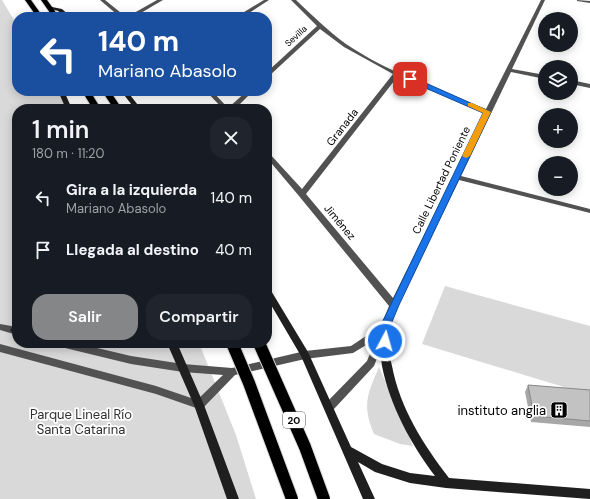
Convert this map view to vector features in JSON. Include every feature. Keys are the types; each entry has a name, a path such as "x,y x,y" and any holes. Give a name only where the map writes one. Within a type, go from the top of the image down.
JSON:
{"main road":[{"path":"28,0 36,12"},
{"path":"44,0 52,12"},
{"name":"20","path":"234,348 249,383 292,499"},
{"name":"20","path":"261,348 306,447 324,499"}],"street":[{"path":"102,0 117,12"},
{"path":"139,12 161,0"},
{"path":"247,12 267,0"},
{"path":"293,0 320,26 353,51 397,73 487,112"},
{"name":"Calle Libertad Poniente","path":"329,407 371,363 394,305 543,0"},
{"path":"579,0 590,2"},
{"path":"49,7 62,12"},
{"name":"Sevilla","path":"272,70 320,26"},
{"path":"510,70 538,76"},
{"name":"Granada","path":"302,194 397,73"},
{"path":"578,83 590,86"},
{"path":"128,96 134,104"},
{"path":"214,96 221,104"},
{"path":"236,104 245,96"},
{"name":"Jiménez","path":"272,160 394,305"},
{"path":"456,176 590,211"},
{"path":"272,299 305,355 369,499"},
{"path":"0,327 12,330"},
{"path":"82,348 131,360 183,368 232,372 305,355 352,349 384,329 387,366 397,398 425,454 446,483"},
{"path":"0,348 156,390 199,405"},
{"path":"174,348 199,405 233,499"},
{"path":"199,405 232,372"},
{"path":"348,451 380,468 410,478 446,483 590,494"}],"green space":[{"name":"Parque Lineal Río Santa Catarina","path":"0,0 2,0 12,17 12,96 60,96 65,104 12,104 12,348 201,348 236,435 256,499 0,499"},
{"path":"445,286 590,326 590,395 422,344"},
{"path":"379,367 413,446 400,444 374,434 370,424 367,407 371,385"}],"building":[{"name":"instituto anglia","path":"528,385 590,390 590,421 534,416"}],"slow traffic":[{"path":"466,156 487,112 470,105"}],"place":[{"name":"instituto anglia","path":"559,410"}],"route":[{"path":"385,341 384,329 394,305 487,112 410,79"}]}
